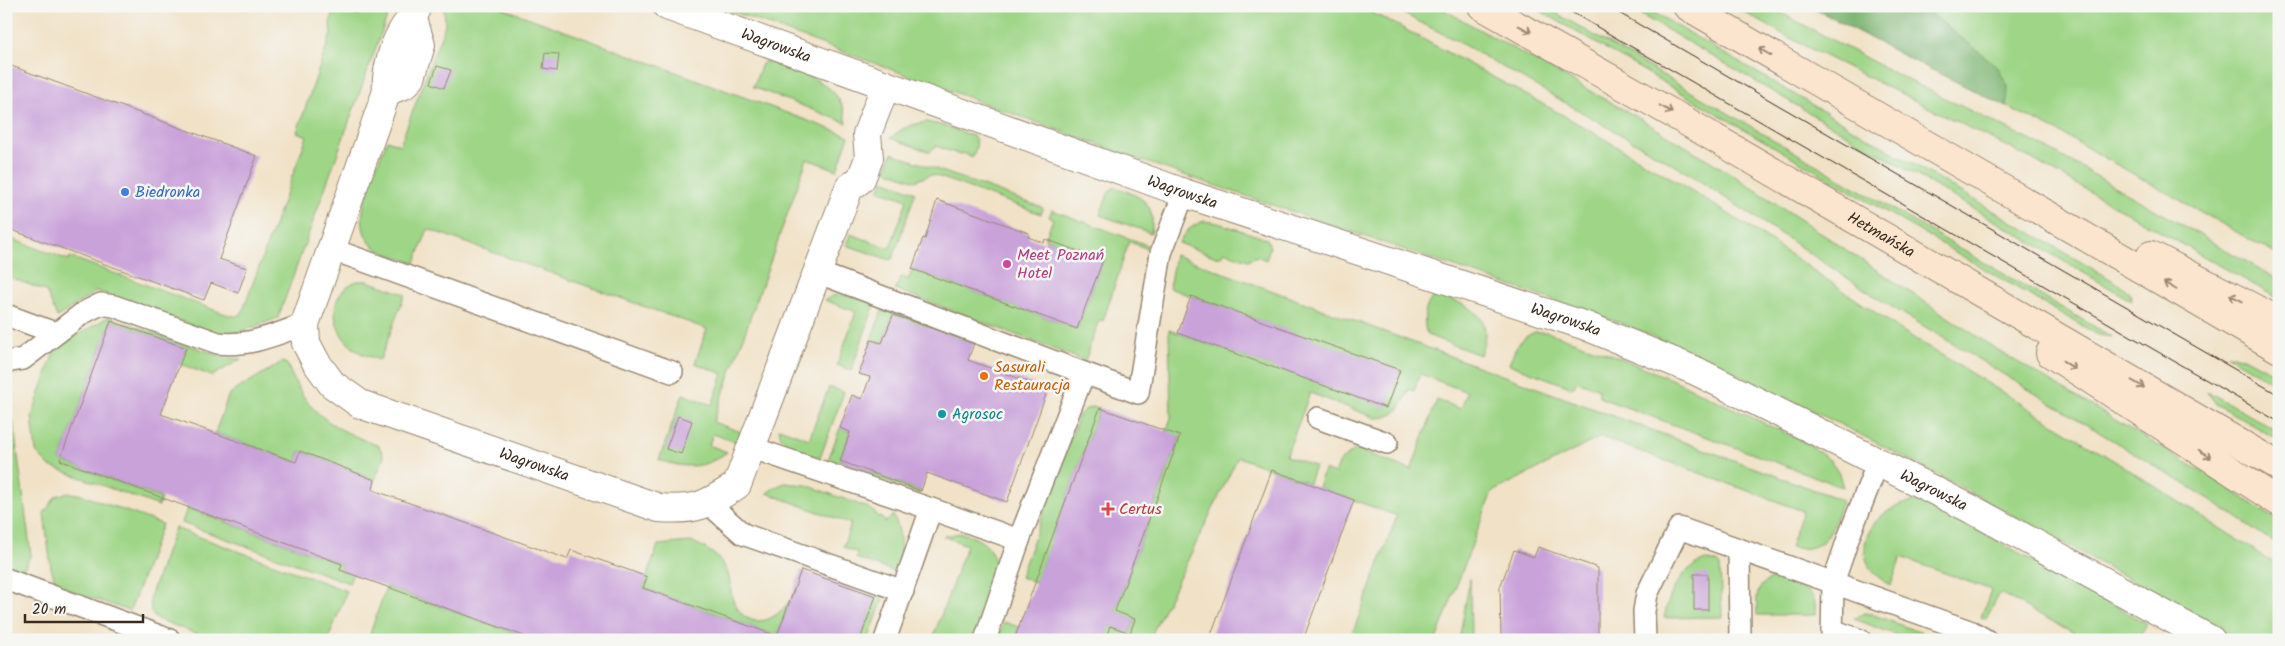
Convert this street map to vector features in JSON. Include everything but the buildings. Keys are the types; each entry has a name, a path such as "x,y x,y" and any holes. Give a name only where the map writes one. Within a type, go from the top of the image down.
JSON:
{"street":[{"name":"Wagrowska","path":"667,6 885,87 1184,193 1586,326 1696,371 1977,512 2211,640"},
{"name":"Hetmańska","path":"1482,6 1749,157 2279,466"},
{"path":"1687,6 2279,349"},
{"name":"Wagrowska","path":"415,13 400,33 386,75 387,90 305,324 306,344 332,384 360,404 659,508 686,510 709,504 738,485 819,273 849,188 861,179 869,158 868,134 885,87"},
{"path":"1794,69 2279,321"},
{"path":"1749,157 2279,502"}],"lane":[{"path":"819,273 1138,392 1161,253 1184,193"},
{"path":"331,249 672,372"},
{"path":"6,362 23,358 83,313 101,304 114,306 218,344 230,345 264,339 305,324"},
{"path":"6,315 55,333"},
{"path":"985,640 1020,540 1084,373"},
{"path":"1318,418 1387,443"},
{"path":"753,448 1020,540"},
{"path":"1860,640 1832,635 1833,583 1878,462"},
{"path":"709,504 743,534 903,591"},
{"path":"885,640 931,509"},
{"path":"1645,640 1644,612 1647,594 1679,528 1972,632 1986,640"},
{"path":"1739,550 1740,640"},
{"path":"6,578 142,635 170,640"}],"green space":[{"path":"336,6 391,6 278,318 240,332 217,334 97,291 57,317 46,291 6,276 6,237 69,260 70,257 231,316 237,316 242,313 307,136 297,132 331,34 330,23"},
{"path":"444,6 497,6 849,136 837,170 807,159 713,422 741,432 736,442 713,434 709,445 727,452 719,458 694,466 678,465 659,460 683,394 712,405 723,374 695,363 707,329 428,229 415,263 383,252 368,240 363,228 363,214 370,182 387,140 400,145 445,25"},
{"path":"717,6 1357,6 1395,24 1563,115 1678,182 1763,236 1904,332 2126,468 2279,566 2279,640 2239,640 1937,474 1783,396 1626,325 1143,161"},
{"path":"1388,6 1437,6 1637,117 1730,173 1999,351 2211,477 2279,521 2279,546 2211,500 1884,302 1683,170 1457,41"},
{"path":"1532,6 1544,6 2112,337 2098,335"},
{"path":"1626,6 1643,6 2117,283 2130,294 2132,301"},
{"path":"1733,6 1768,6 1898,75 2052,151 2279,280 2279,299 2032,159 1797,42"},
{"path":"1810,6 2279,6 2279,256 2059,132 1906,57"},
{"path":"1810,6 1908,6 1930,13 1997,66 2008,86 2007,107 1906,57"},
{"path":"765,61 815,79 830,89 840,102 847,123 753,87"},
{"path":"927,122 973,136 976,148 973,157 963,153 960,155 936,146 931,151 927,151 890,138 907,127"},
{"path":"892,153 1043,208 1041,214 934,175 915,181 886,170"},
{"path":"883,180 913,191 915,194 893,258 890,260 846,245 850,234 890,248 907,200 879,190"},
{"path":"1115,187 1139,197 1149,207 1152,222 1151,233 1100,215 1109,191"},
{"path":"1052,210 1147,245 1146,248 1129,242 1103,321 1099,320 1085,361 895,289 901,277 909,279 912,269 1077,329 1103,260 1045,239 1053,219 1049,217"},
{"path":"1204,221 1218,223 1267,239 1270,247 1266,260 1257,256 1248,260 1225,252 1223,255 1216,257 1179,243 1189,229"},
{"path":"1175,255 1842,500 1835,521 1831,530 1820,543 1812,547 1790,547 1803,511 1601,437 1492,492 1436,640 1350,640 1397,516 1318,487 1324,470 1335,474 1340,461 1356,449 1411,470 1437,400 1461,409 1467,392 1420,374 1414,391 1409,389 1401,406 1394,414 1389,416 1376,418 1310,393 1286,456 1315,466 1309,483 1238,457 1149,640 1105,640 1110,626 1130,633 1135,620 1115,611 1180,437 1166,432 1171,418 1169,330 1386,407 1399,371 1169,288"},
{"path":"357,281 367,281 405,294 380,360 352,347 339,330 336,321 336,302 340,294"},
{"path":"832,296 856,297 875,304 851,371 837,365 856,312 825,300"},
{"path":"1434,296 1466,306 1479,316 1485,329 1485,337 1480,355 1427,335 1425,315 1430,300"},
{"path":"883,308 975,340 974,343 893,315 882,343 871,340"},
{"path":"108,317 227,358 241,359 212,376 180,364 186,348 111,321 60,460 161,498 159,506 49,466 36,452 32,416 55,349"},
{"path":"1535,332 1547,332 1613,355 1678,382 1808,444 1831,461 1839,474 1843,487 1601,398 1599,396 1599,389 1577,381 1574,387 1570,387 1509,364 1521,341"},
{"path":"2227,355 2244,357 2279,376 2279,386"},
{"path":"282,362 287,364 303,396 322,417 347,432 379,446 384,457 375,480 300,451 296,462 215,433 229,394"},
{"path":"829,387 844,392 820,458 788,445 783,441 779,428 809,439"},
{"path":"2207,391 2279,432 2279,440 2216,404"},
{"path":"1092,407 1100,408 1036,582 1020,577 1079,415 1084,410"},
{"path":"6,417 13,419 31,555 21,573 6,568"},
{"path":"840,428 850,432 840,461 921,491 919,494 828,460"},
{"path":"785,483 806,485 869,508 886,522 893,515 900,537 899,557 895,572 856,558 858,553 843,547 851,524 767,493"},
{"path":"67,493 79,494 162,524 130,611 62,588 56,582 51,568 44,513 56,496"},
{"path":"1915,502 1929,503 2146,623 2138,640 2087,640 2000,593 1986,619 1981,617 1991,590 1901,557 1891,585 1876,575 1868,563 1865,550 1867,537 1874,524 1884,514 1898,506"},
{"path":"187,508 342,564 340,570 353,574 349,583 182,523"},
{"path":"175,528 347,591 328,640 212,640 155,618 151,612 150,597"},
{"path":"962,533 980,540 990,551 995,563 992,593 974,640 932,640 967,545 943,536"},
{"path":"691,542 706,549 722,563 729,577 734,603 743,615 750,620 758,621 772,617 779,613 790,600 777,636 643,588 658,545"},
{"path":"1706,560 1717,562 1720,566 1722,617 1664,618 1669,599 1683,575 1697,564"},
{"path":"1470,578 1471,640 1455,640 1460,635"},
{"path":"1771,579 1801,587 1811,594 1815,601 1815,615 1757,615 1759,590"},
{"path":"386,587 535,640 368,640"},
{"path":"876,596 883,599 868,640 860,640"},
{"path":"1864,613 1941,640 1910,640 1854,619"},
{"path":"1004,622 1019,627 1014,640 997,640"}],"tram line":[{"path":"1561,6 2279,422"},
{"path":"1607,6 2279,395"}],"place":[{"name":"Biedronka","path":"125,192"},
{"name":"Meet Poznań Hotel","path":"1007,264"},
{"name":"Sasurali Restauracja","path":"984,376"},
{"name":"Agrosoc","path":"942,414"},
{"name":"Certus","path":"1108,509"}]}
